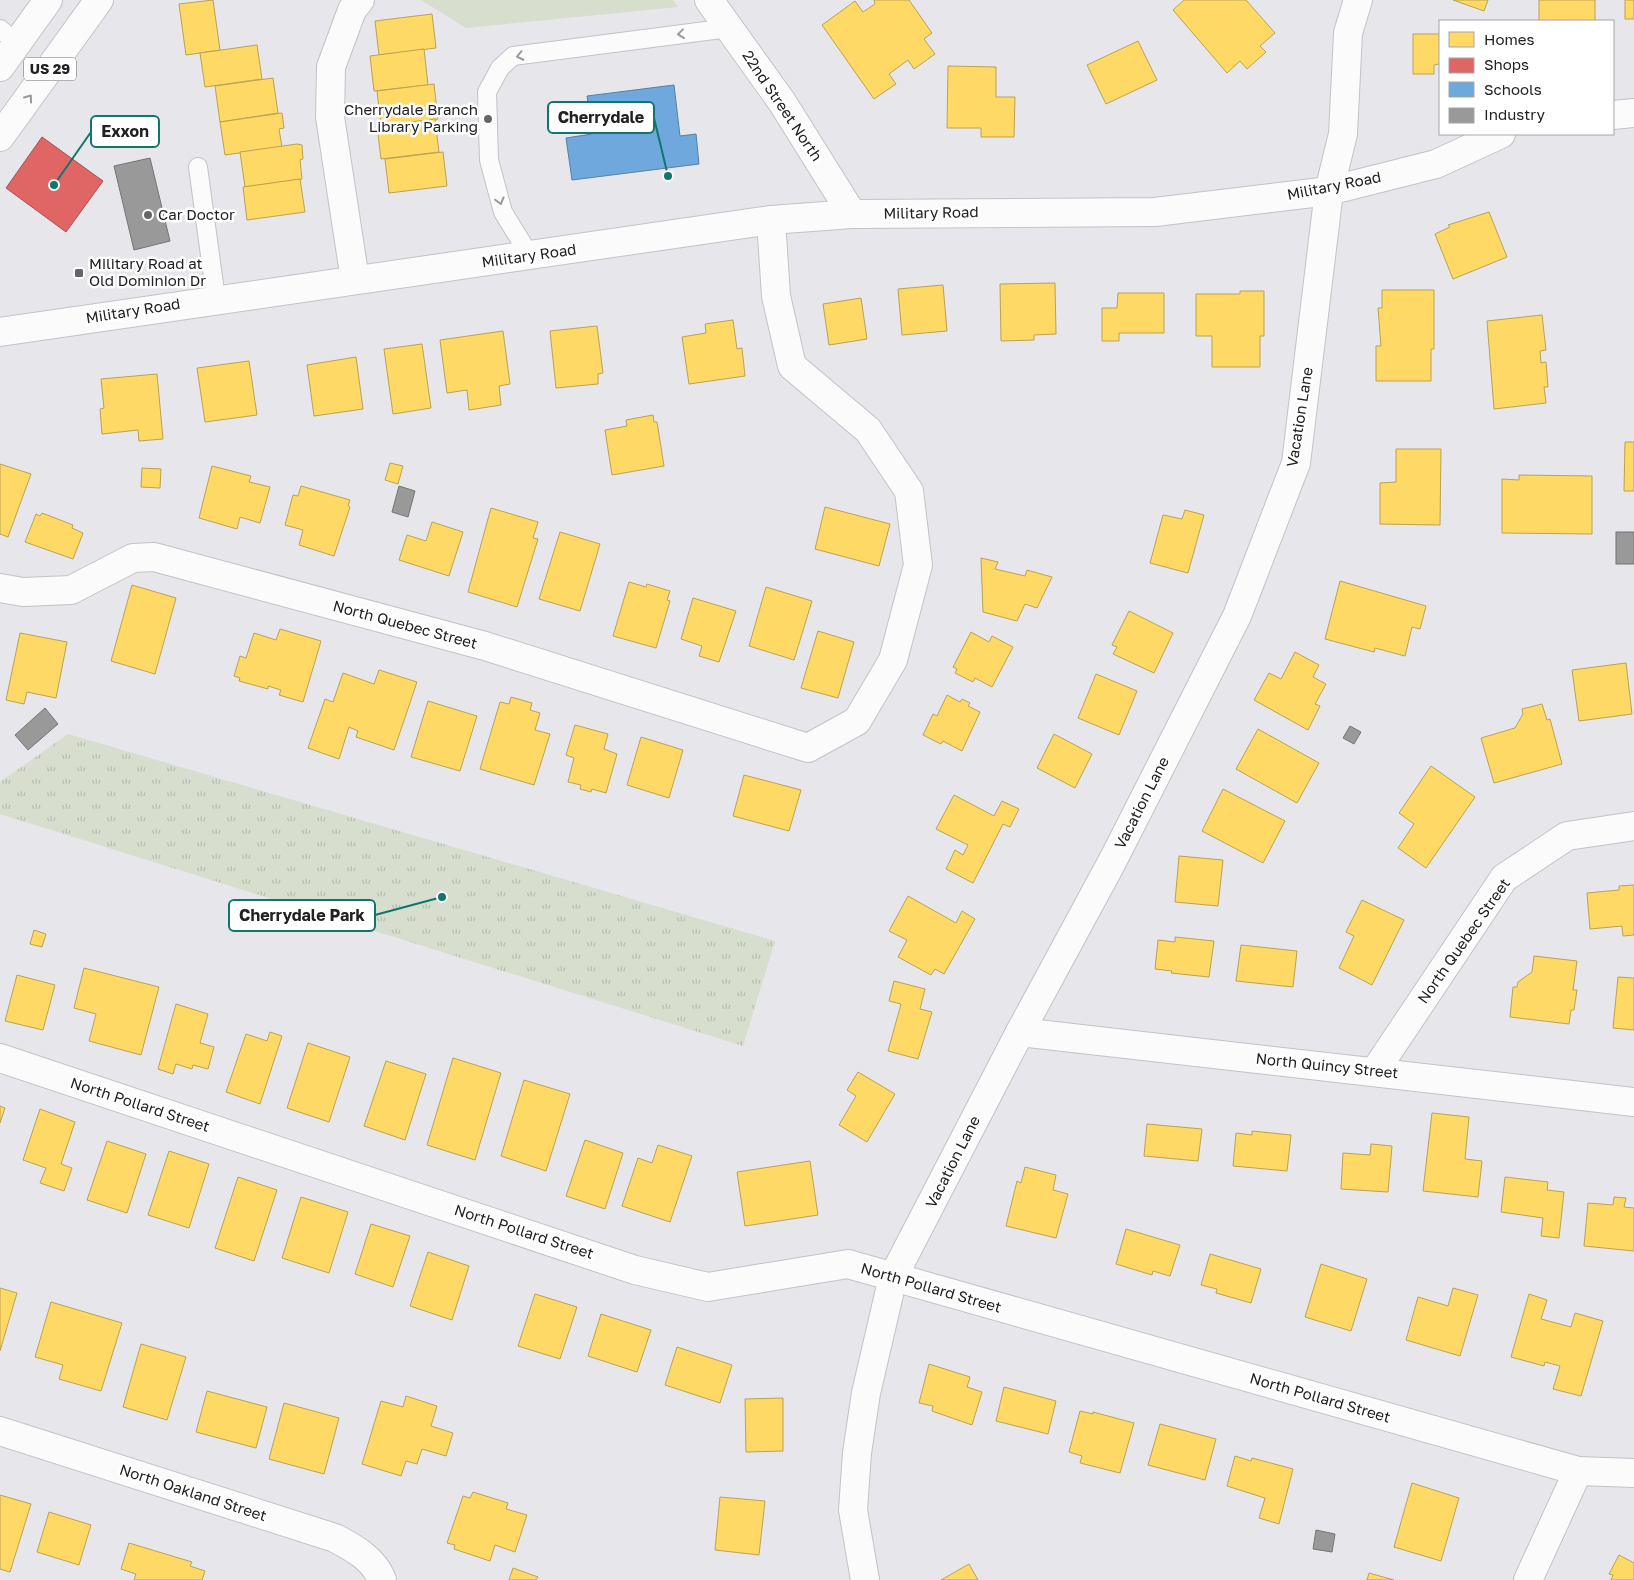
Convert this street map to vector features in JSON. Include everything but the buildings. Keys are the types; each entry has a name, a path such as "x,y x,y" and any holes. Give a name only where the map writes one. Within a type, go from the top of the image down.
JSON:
{"street":[{"name":"US 29","path":"0,67 9,36 48,0"},
{"name":"US 29","path":"0,137 99,0"},
{"path":"355,280 330,118 331,67 352,10 360,0"},
{"name":"22nd Street North","path":"709,0 782,102 852,214"},
{"name":"Vacation Lane","path":"864,1580 853,1510 857,1453 866,1393 893,1277 1020,1032 1113,860 1237,616 1296,463 1328,191 1343,134 1348,33 1358,0"},
{"path":"1614,115 1634,113"},
{"name":"Military Road","path":"0,332 216,299 530,256 771,220 852,214 1155,212 1328,191 1436,164 1499,135"},
{"name":"North Quebec Street","path":"0,588 23,592 70,590 133,558 154,556 485,646 808,748 857,721 893,660 918,565 909,492 868,430 792,366 776,296 771,220"},
{"name":"North Quebec Street","path":"1376,1071 1504,878 1567,836 1634,826"},
{"name":"North Quincy Street","path":"1020,1032 1376,1071 1634,1102"},
{"name":"North Pollard Street","path":"0,1058 655,1274 708,1287 848,1264 1578,1471 1634,1473"},
{"name":"North Oakland Street","path":"0,1431 335,1538 356,1550 380,1574"},
{"path":"1528,1580 1578,1471"}],"lane":[{"path":"530,256 503,212 489,160 487,92 500,68 513,56 729,28"},
{"path":"198,167 216,299"}],"green space":[{"path":"421,0 673,0 678,7 466,28"},
{"path":"68,734 775,941 743,1046 0,814 0,782"}],"place":[{"name":"Cherrydale Branch Library Parking","path":"488,119"},
{"name":"Cherrydale","path":"668,176"},
{"name":"Exxon","path":"54,185"},
{"name":"Car Doctor","path":"148,215"},
{"name":"Military Road at Old Dominion Dr","path":"79,273"},
{"name":"Cherrydale Park","path":"442,897"}]}
